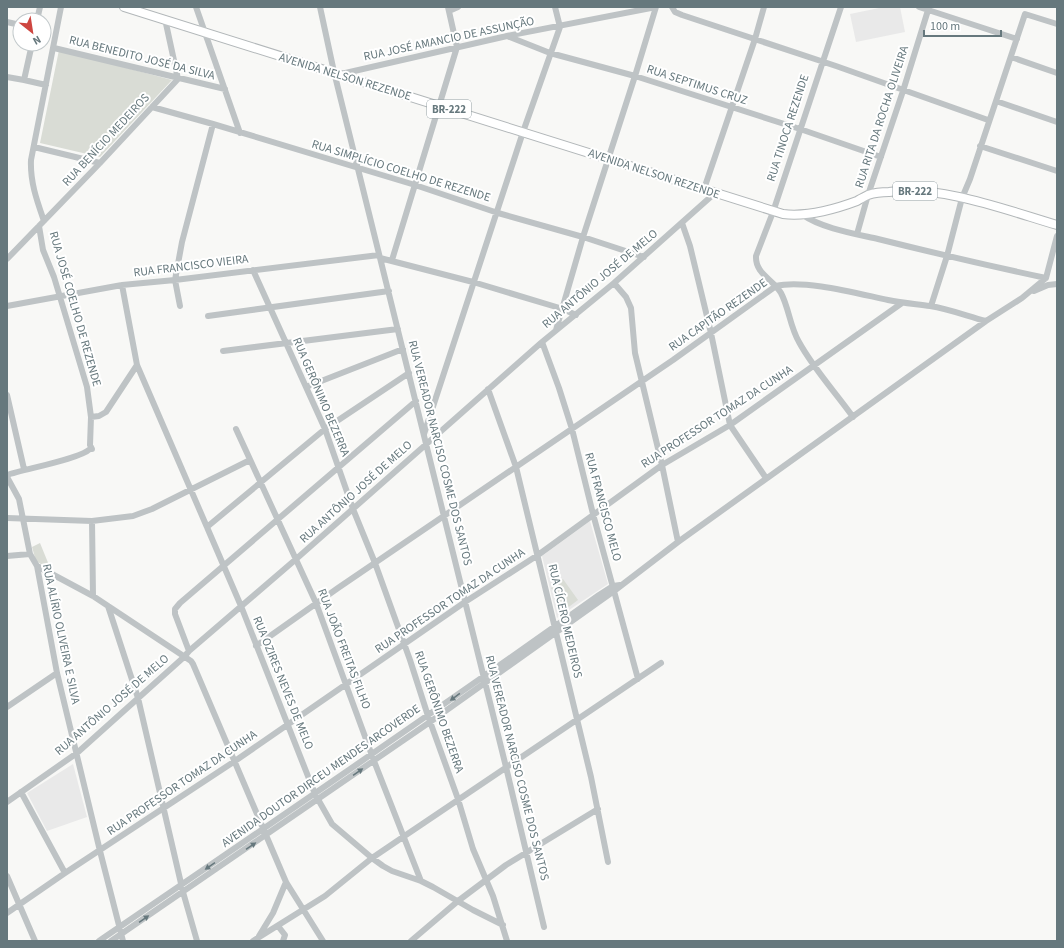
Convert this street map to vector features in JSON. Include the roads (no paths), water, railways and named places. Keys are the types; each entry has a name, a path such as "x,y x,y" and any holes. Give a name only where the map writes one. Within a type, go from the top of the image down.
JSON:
{"main road":[{"name":"AVENIDA NELSON REZENDE","path":"124,7 704,189 772,212"},
{"name":"BR-222","path":"772,212 803,215 824,211 868,195 890,192 926,191 962,198 1057,224"}],"street":[{"name":"RUA JOSÉ COELHO DE REZENDE","path":"24,469 73,457 92,449 90,445 91,417 87,387 43,250 42,224 31,179 31,160 61,7"},
{"path":"196,7 240,133"},
{"name":"RUA VEREADOR NARCISO COSME DOS SANTOS","path":"320,7 544,927"},
{"path":"392,260 457,47 448,9 458,7"},
{"path":"424,434 498,213 523,132 560,27 555,7"},
{"path":"556,330 583,237 656,7"},
{"name":"RUA JOSÉ AMANCIO DE ASSUNÇÃO","path":"337,73 507,36 560,27 656,7"},
{"path":"672,7 675,12 682,15 988,120"},
{"path":"704,189 755,39 764,7"},
{"name":"RUA TINOCA REZENDE","path":"776,286 757,267 756,256 841,7"},
{"path":"919,7 1017,39"},
{"name":"RUA RITA DA ROCHA OLIVEIRA","path":"857,234 868,195 903,91 928,9"},
{"path":"931,306 947,256 962,198 1025,14 1057,24"},
{"path":"165,19 178,79"},
{"name":"RUA SEPTIMUS CRUZ","path":"507,36 550,52 635,76 800,129 880,157"},
{"name":"RUA BENEDITO JOSÉ DA SILVA","path":"54,48 178,79 225,89"},
{"path":"24,80 30,52"},
{"path":"1011,57 1057,73"},
{"path":"7,77 46,85"},
{"name":"RUA BENÍCIO MEDEIROS","path":"7,259 100,163 178,79"},
{"path":"996,101 1057,122"},
{"name":"RUA SIMPLÍCIO COELHO DE REZENDE","path":"152,107 415,185 498,213 583,237 644,257"},
{"path":"180,306 175,280 182,242 213,124"},
{"path":"980,146 1057,171"},
{"path":"34,147 100,163"},
{"name":"RUA ANTÔNIO JOSÉ DE MELO","path":"7,802 77,753 189,651 295,560 542,342 644,257 715,193"},
{"path":"803,215 819,224 857,234 1046,278"},
{"path":"682,223 690,246 712,333 730,425 766,478"},
{"path":"614,589 766,478 1026,294 1046,278 1057,236"},
{"name":"RUA FRANCISCO VIEIRA","path":"7,306 122,285 380,256 474,282 563,309 576,315"},
{"name":"RUA GERÔNIMO BEZERRA","path":"253,270 325,429 353,509 375,563 404,644 458,799 473,849 487,880 508,941"},
{"path":"614,283 626,297 631,308 633,340 641,382 662,465 678,542"},
{"name":"RUA CAPITÃO REZENDE","path":"256,646 712,333 776,286 789,284 843,291 902,303 931,306 986,321"},
{"path":"1026,294 1048,285 1057,284"},
{"name":"RUA OZIRES NEVES DE MELO","path":"122,285 137,365 241,606 316,797 332,824 372,858 392,872 421,882 503,925"},
{"path":"776,286 783,298 795,336 815,366 853,417"},
{"path":"208,316 389,291"},
{"name":"RUA PROFESSOR TOMAZ DA CUNHA","path":"7,913 235,761 465,602 538,555 662,465 730,425 902,303"},
{"path":"223,351 398,329"},
{"name":"RUA FRANCISCO MELO","path":"542,342 572,429 593,514 638,678"},
{"path":"306,387 403,349"},
{"path":"91,417 99,416 106,412 137,365"},
{"path":"207,527 325,429 409,373"},
{"name":"RUA CÍCERO MEDEIROS","path":"488,389 516,467 598,809 608,862"},
{"path":"7,395 24,469 7,476"},
{"path":"189,651 176,618 175,611 180,602 416,401"},
{"name":"RUA JOÃO FREITAS FILHO","path":"236,428 316,604 421,882"},
{"path":"7,518 92,521 133,516 191,490 250,460"},
{"name":"RUA ALÍRIO OLIVEIRA E SILVA","path":"7,476 19,499 30,554 37,566 57,674 123,941"},
{"path":"92,521 93,596"},
{"path":"7,556 30,554"},
{"path":"37,566 93,596 191,661 195,666 286,882 323,941"},
{"name":"AVENIDA DOUTOR DIRCEU MENDES ARCOVERDE","path":"99,941 265,833 614,589"},
{"path":"108,606 138,698 182,888 197,941"},
{"path":"256,939 325,896 372,858 661,663"},
{"path":"7,707 57,674"},
{"path":"21,792 65,873"},
{"path":"411,941 458,901 526,852 598,809"},
{"path":"7,876 35,941"},
{"path":"256,939 275,909 286,882"},
{"name":"AVENIDA DOUTOR DIRCEU MENDES ARCOVERDE","path":"112,941 182,888"},
{"path":"278,926 285,934 283,941"}]}
